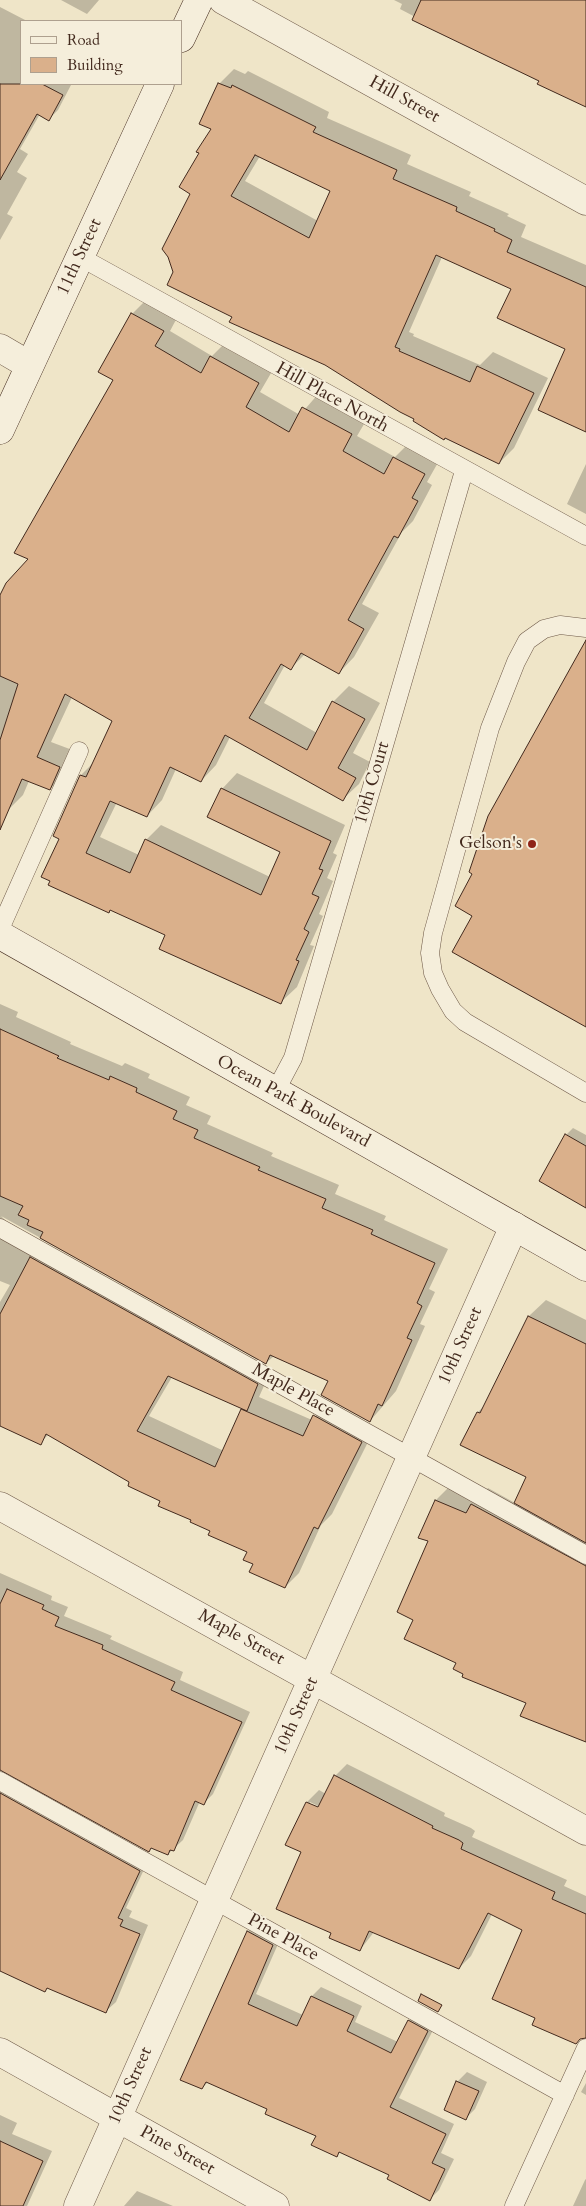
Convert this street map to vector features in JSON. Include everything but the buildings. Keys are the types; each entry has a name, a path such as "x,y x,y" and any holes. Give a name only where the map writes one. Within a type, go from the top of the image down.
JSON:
{"street":[{"path":"182,36 199,0"},
{"name":"Hill Street","path":"223,0 586,200"},
{"name":"11th Street","path":"0,430 160,85"},
{"path":"0,348 30,365"},
{"name":"Ocean Park Boulevard","path":"0,936 586,1267"},
{"name":"10th Street","path":"78,2206 514,1226"},
{"name":"Maple Street","path":"0,1506 586,1831"},
{"name":"Pine Street","path":"0,2052 275,2206"}],"lane":[{"name":"Hill Place North","path":"80,257 464,471 586,536"},
{"name":"10th Court","path":"275,1092 296,1048 464,471"},
{"path":"586,628 560,625 544,629 527,641 516,662 490,728 433,933 430,953 440,989 453,1011 465,1022 586,1093"},
{"path":"0,929 79,751"},
{"name":"Maple Place","path":"0,1228 412,1456 586,1555"},
{"name":"Pine Place","path":"0,1781 566,2095"},
{"path":"514,2206 586,2048"}],"place":[{"name":"Gelson's","path":"532,844"}]}
